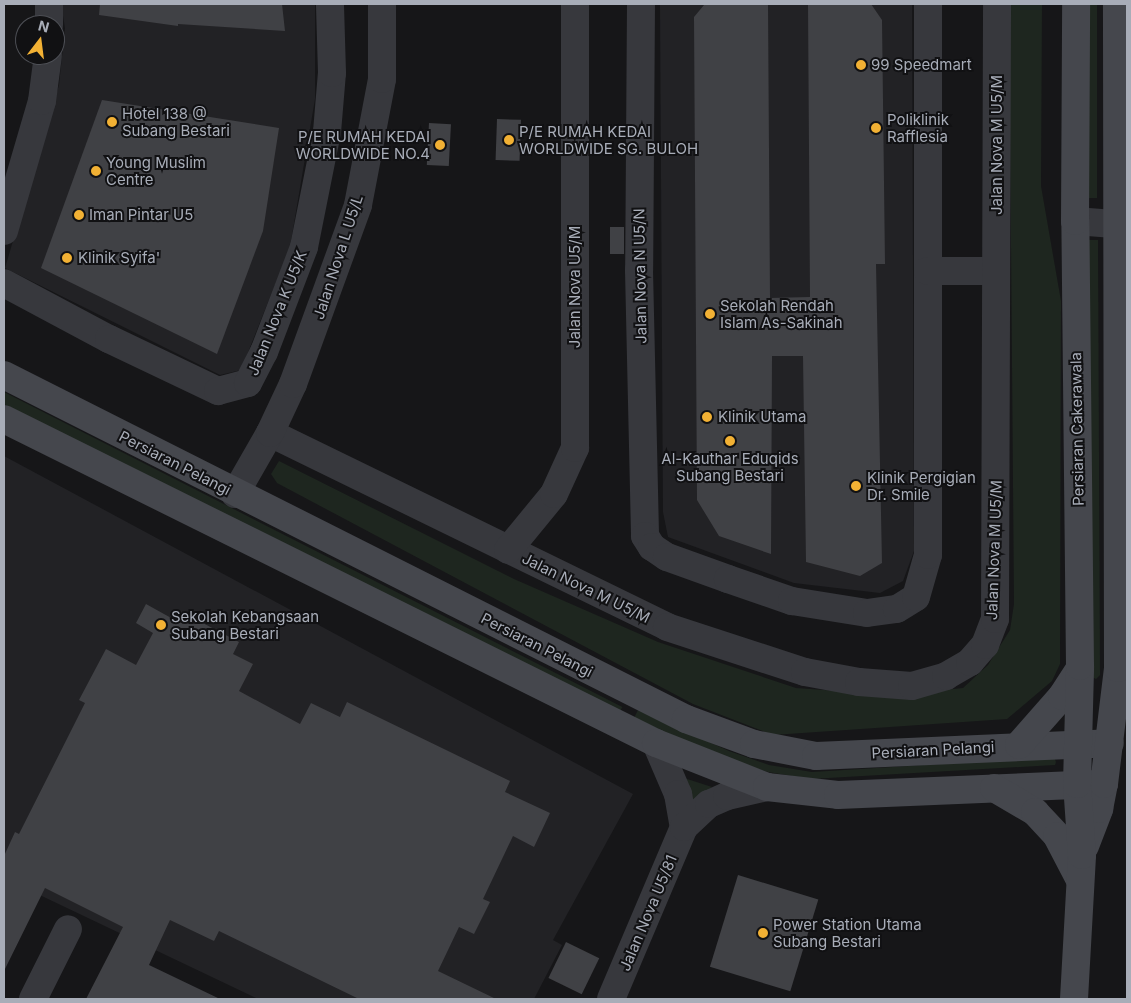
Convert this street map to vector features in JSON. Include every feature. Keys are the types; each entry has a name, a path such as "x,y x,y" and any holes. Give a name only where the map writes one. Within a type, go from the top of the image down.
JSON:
{"street":[{"name":"Jalan Nova K U5/K","path":"4,282 109,339 218,391 248,383 264,352 304,247 327,132 332,73 330,4"},
{"name":"Jalan Nova L U5/L","path":"236,494 270,434 293,384 358,205 382,79 382,4"},
{"name":"Jalan Nova U5/M","path":"508,550 554,494 575,448 575,4"},
{"name":"Jalan Nova N U5/N","path":"641,4 639,280 646,536 652,547 666,557 792,601 866,613 898,609 916,597 928,556 928,271"},
{"path":"928,4 928,271 996,271"},
{"name":"Jalan Nova M U5/M","path":"270,434 667,627 805,672 859,682 912,686 946,676 970,662 985,645 995,619 997,4"},
{"name":"Persiaran Cakerawala","path":"1074,999 1080,866 1077,784 1080,666 1075,221 1076,4"},
{"name":"Persiaran Cakerawala","path":"1080,866 1099,809 1104,784 1118,668 1116,312 1121,223 1116,111 1117,4"},
{"path":"4,231 42,101 47,65"},
{"path":"1116,111 1127,152"},
{"path":"1075,221 1121,223"},
{"path":"1116,312 1127,284"},
{"name":"Persiaran Pelangi","path":"4,375 236,494 686,719 754,744 816,756 1019,745 1110,743"},
{"path":"4,419 656,744 767,787 838,795 1104,784"},
{"path":"1019,745 1062,696 1080,666"},
{"path":"656,744 678,794 684,827"},
{"path":"684,827 708,804 727,796 767,787"},
{"path":"994,788 1035,812 1057,836 1080,866"},
{"name":"Jalan Nova U5/81","path":"611,999 684,827"},
{"path":"33,999 68,929"}],"shaded area":[{"path":"61,4 315,4 315,99 290,247 241,370 220,375 5,268 59,85 61,65 65,65 65,15 63,15"},
{"path":"660,4 912,4 914,551 903,581 880,593 794,583 668,537 663,512"},
{"path":"1009,4 1042,4 1041,186 1061,301 1060,664 1052,681 1007,719 773,735 693,704 277,483 271,474 279,461 514,579 658,642 796,688 895,695 963,688 988,665 1010,630 1014,604"},
{"path":"1089,4 1097,4 1097,198 1089,198"},
{"path":"1087,240 1098,240 1100,675 1096,679 1090,676"},
{"path":"4,392 622,707 617,717 4,404"},
{"name":"Sekolah Kebangsaan Subang Bestari","path":"4,456 633,794 553,940 562,945 534,999 258,999 4,878"},
{"path":"638,710 729,751 769,765 812,772 1054,757 1056,762 1055,765 811,779 768,772 726,759 634,718"},
{"path":"681,777 712,787 688,805"}],"building":[{"path":"100,4 282,4 285,31 178,24 178,26 99,15"},
{"path":"768,4 770,298 810,297 808,4 871,4 882,20 885,264 876,264 882,563 860,576 806,562 803,356 772,356 771,554 719,536 697,500 694,17 704,5"},
{"path":"102,100 279,128 263,231 217,354 41,268"},
{"name":"P/E RUMAH KEDAI WORLDWIDE SG. BULOH","path":"497,119 521,120 520,161 496,160"},
{"name":"P/E RUMAH KEDAI WORLDWIDE NO.4","path":"429,123 451,124 449,166 427,165"},
{"path":"610,227 624,227 624,254 610,254"},
{"path":"146,604 173,619 178,610 239,642 233,654 253,664 239,691 300,724 311,703 340,717 347,702 510,781 505,792 550,813 534,847 513,836 483,899 490,902 474,934 459,927 438,971 496,999 359,999 219,931 214,941 170,920 149,965 220,999 86,999 123,927 45,888 4,971 4,856 15,832 19,834 85,703 79,700 106,649 136,665 153,633 136,623"},
{"name":"Power Station Utama Subang Bestari","path":"738,875 818,900 790,991 710,967"},
{"path":"566,942 599,958 582,994 548,978"}],"place":[{"name":"99 Speedmart","path":"861,65"},
{"name":"Hotel 138 @ Subang Bestari","path":"112,122"},
{"name":"Poliklinik Rafflesia","path":"876,128"},
{"name":"P/E RUMAH KEDAI WORLDWIDE SG. BULOH","path":"509,140"},
{"name":"P/E RUMAH KEDAI WORLDWIDE NO.4","path":"440,145"},
{"name":"Young Muslim Centre","path":"96,171"},
{"name":"Iman Pintar U5","path":"79,215"},
{"name":"Klinik Syifa'","path":"67,258"},
{"name":"Sekolah Rendah Islam As-Sakinah","path":"710,314"},
{"name":"Klinik Utama","path":"707,417"},
{"name":"Al-Kauthar Eduqids Subang Bestari","path":"730,441"},
{"name":"Klinik Pergigian Dr. Smile","path":"856,486"},
{"name":"Sekolah Kebangsaan Subang Bestari","path":"161,625"},
{"name":"Power Station Utama Subang Bestari","path":"763,933"}]}
